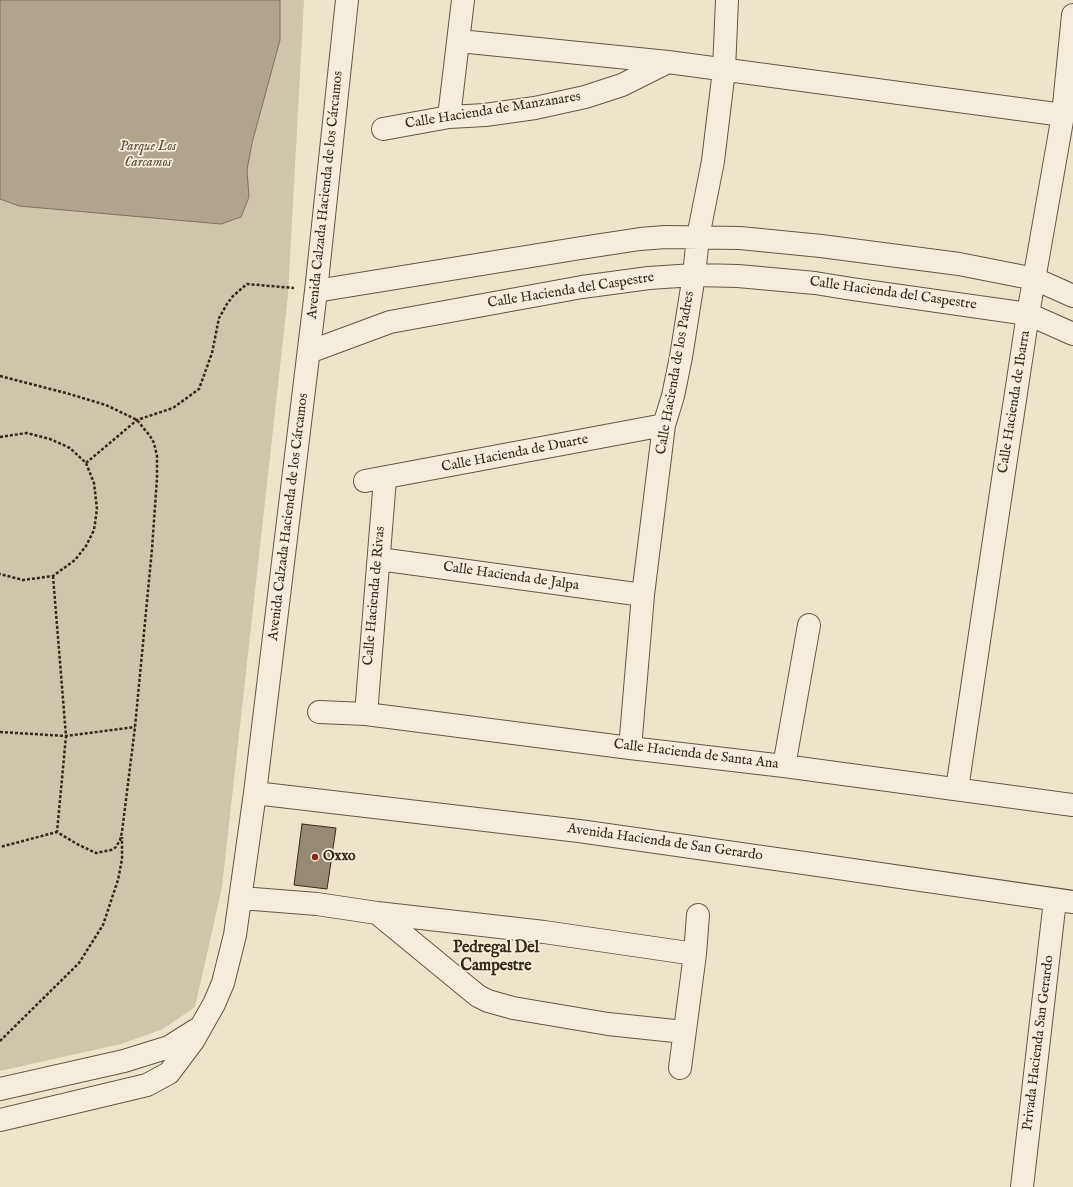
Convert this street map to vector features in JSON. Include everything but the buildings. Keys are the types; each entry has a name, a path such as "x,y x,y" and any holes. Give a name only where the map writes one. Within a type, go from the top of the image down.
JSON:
{"street":[{"name":"Avenida Calzada Hacienda de los Cárcamos","path":"0,1120 147,1085 169,1073 193,1042 214,1004 223,983 235,935 255,793 309,352 347,0"},
{"path":"449,117 463,0"},
{"name":"Calle Hacienda de los Padres","path":"630,748 643,595 664,425 673,396 681,357 694,275 698,237 713,161 724,70 727,0"},
{"name":"Calle Hacienda de Ibarra","path":"958,789 1028,314 1063,115 1073,15"},
{"path":"459,41 668,62 1063,115"},
{"name":"Calle Hacienda de Manzanares","path":"383,129 449,117 485,115 535,108 585,98 622,85 668,62"},
{"path":"316,290 640,239 698,237 740,238 821,246 959,264 1035,279 1073,296"},
{"name":"Calle Hacienda del Caspestre","path":"309,352 390,322 582,287 649,278 694,275 738,276 815,283 1028,314 1073,334"},
{"name":"Calle Hacienda de Duarte","path":"375,480 664,425"},
{"name":"Calle Hacienda de Rivas","path":"366,714 379,559 375,480"},
{"name":"Calle Hacienda de Jalpa","path":"379,559 643,595"},
{"path":"784,766 809,625"},
{"name":"Calle Hacienda de Santa Ana","path":"319,712 366,714 784,766 1073,805"},
{"name":"Avenida Hacienda de San Gerardo","path":"255,793 586,832 1064,901"},
{"path":"241,898 317,904 376,913 544,932 695,954"},
{"name":"Privada Hacienda San Gerardo","path":"1022,1187 1064,901"},
{"path":"376,913 478,996 488,1001 512,1008 608,1024 684,1032"},
{"path":"680,1068 695,954 698,915"},
{"name":"Avenida Calzada Hacienda de los Cárcamos","path":"0,1089 124,1061 169,1047 201,1027"}],"path":[{"path":"86,463 137,420 173,408 200,389 212,354 219,318 233,296 247,284 316,290"},
{"path":"0,376 106,405 137,420 150,436 157,456 157,478 151,557 135,727 122,832 122,858 118,880 103,925 79,963 0,1041"},
{"path":"0,437 27,433 50,439 70,448 86,463 94,482 97,509 94,530 86,546 75,560 53,576 24,580 0,574"},
{"path":"53,576 66,736 57,832"},
{"path":"0,732 66,736 135,727"},
{"path":"0,847 57,832 96,853 111,850 116,847 122,832"}],"green space":[{"name":"Parque Los Carcamos","path":"0,0 304,0 288,295 222,887 195,1007 163,1029 121,1044 0,1071"}],"shaded area":[{"path":"0,0 280,0 280,40 252,143 247,170 249,197 241,217 221,224 19,206 0,199"}],"place":[{"name":"Oxxo","path":"315,857"}],"district":[{"name":"Pedregal Del Campestre","path":"496,958"}]}
